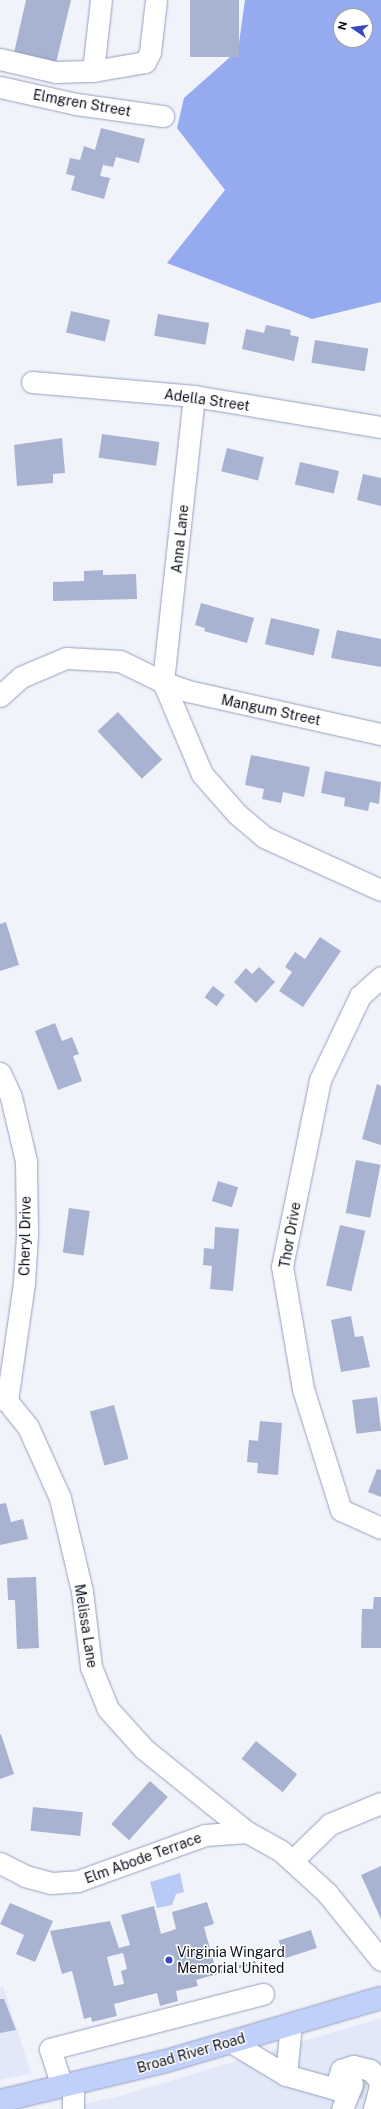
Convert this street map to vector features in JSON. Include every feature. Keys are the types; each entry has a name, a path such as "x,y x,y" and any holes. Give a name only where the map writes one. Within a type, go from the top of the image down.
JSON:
{"main road":[{"name":"Broad River Road","path":"0,2101 230,2042 381,1998"}],"street":[{"path":"93,71 101,0"},
{"path":"0,59 56,72 93,71 145,62 150,52 156,0"},
{"name":"Elmgren Street","path":"0,87 76,104 164,116"},
{"name":"Adella Street","path":"32,382 194,396 381,427"},
{"name":"Anna Lane","path":"163,682 194,396"},
{"path":"0,696 21,677 66,658 120,661 163,682 202,774 237,814 264,837 381,890"},
{"name":"Mangum Street","path":"163,682 188,691 381,734"},
{"name":"Thor Drive","path":"381,978 360,996 320,1080 282,1266 303,1389 342,1510 381,1528"},
{"name":"Cheryl Drive","path":"0,1073 11,1096 26,1168 24,1283 3,1400"},
{"name":"Melissa Lane","path":"3,1400 28,1427 60,1498 82,1591 91,1667 108,1709 144,1749 247,1832"},
{"path":"292,1861 330,1824 381,1803"},
{"path":"247,1832 280,1851 327,1893 374,1940 381,1960"},
{"name":"Elm Abode Terrace","path":"0,1863 25,1876 51,1883 78,1881 205,1835 247,1832"},
{"path":"73,2109 67,2085 50,2049 263,1994"},
{"path":"286,2075 291,2024"},
{"path":"230,2042 286,2075 354,2101"},
{"path":"330,2109 354,2101"}],"path":[{"path":"210,1974 254,1962"}],"shaded area":[{"path":"245,0 381,0 381,302 312,319 167,263 225,190 177,128 184,98 238,50"},
{"path":"180,1873 184,1892 176,1894 172,1905 157,1908 150,1882"},
{"path":"3,1986 31,2073 0,2080 0,1987"},
{"path":"381,2018 381,2109 61,2109 120,2096"}],"building":[{"path":"26,0 71,0 56,63 14,53"},
{"path":"190,0 239,0 239,57 190,57"},
{"path":"101,128 145,139 139,163 116,157 113,167 103,165 100,176 110,178 104,199 71,190 75,176 66,174 70,158 80,160 84,146 95,150"},
{"path":"71,311 110,320 105,341 66,332"},
{"path":"158,314 209,323 205,345 154,336"},
{"path":"266,325 291,330 290,335 299,337 294,361 242,349 246,329 264,333"},
{"path":"315,340 368,348 365,371 311,363"},
{"path":"102,434 159,442 156,466 99,458"},
{"path":"62,438 65,473 53,474 53,483 17,486 14,445"},
{"path":"227,448 264,457 258,480 221,471"},
{"path":"300,462 339,471 334,493 295,484"},
{"path":"363,474 381,478 381,506 357,500"},
{"path":"103,570 103,575 136,574 137,599 53,601 53,582 84,581 84,571"},
{"path":"201,603 254,618 247,643 204,631 205,628 195,625"},
{"path":"271,618 320,629 314,656 265,644"},
{"path":"337,630 381,639 381,667 331,658"},
{"path":"118,712 162,760 142,779 98,731"},
{"path":"251,755 310,767 304,797 283,792 281,803 262,799 264,789 245,785"},
{"path":"325,771 381,782 379,804 370,802 368,811 344,806 345,798 321,793"},
{"path":"6,922 19,965 0,971 0,924"},
{"path":"320,937 341,951 303,1007 279,991 292,972 285,967 295,952 305,959"},
{"path":"259,967 275,982 256,1003 234,982 246,968 252,974"},
{"path":"213,986 225,995 217,1006 205,997"},
{"path":"55,1023 62,1041 72,1037 79,1054 73,1056 82,1081 58,1090 35,1031"},
{"path":"377,1084 381,1086 381,1145 362,1139"},
{"path":"356,1160 381,1165 370,1218 346,1213"},
{"path":"218,1181 238,1187 232,1207 212,1201"},
{"path":"69,1208 90,1211 84,1255 63,1253"},
{"path":"340,1225 365,1231 351,1291 326,1285"},
{"path":"215,1227 239,1229 233,1291 210,1289 212,1266 203,1265 204,1248 214,1249"},
{"path":"351,1316 355,1337 363,1336 370,1367 341,1372 331,1320"},
{"path":"377,1397 381,1431 356,1434 352,1400"},
{"path":"114,1405 128,1459 104,1466 90,1411"},
{"path":"260,1421 282,1423 278,1475 257,1473 258,1463 247,1462 249,1440 258,1441"},
{"path":"377,1469 381,1470 381,1497 368,1492"},
{"path":"6,1503 11,1522 23,1519 28,1539 0,1545 0,1504"},
{"path":"36,1577 39,1648 17,1649 15,1600 8,1600 7,1578"},
{"path":"374,1597 381,1597 381,1648 361,1648 362,1609 373,1609"},
{"path":"1,1734 14,1774 0,1779 0,1735"},
{"path":"256,1741 297,1774 283,1792 242,1759"},
{"path":"150,1781 168,1797 129,1840 111,1824"},
{"path":"33,1807 83,1812 80,1836 30,1831"},
{"path":"381,1866 381,1919 361,1875"},
{"name":"Virginia Wingard Memorial United","path":"207,1902 214,1924 204,1927 214,1963 207,1965 210,1976 196,1980 198,1986 176,1991 178,2001 160,2006 157,1993 114,2004 117,2016 92,2022 91,2017 84,2019 72,1971 62,1974 50,1931 110,1921 119,1948 130,1945 121,1915 154,1906 161,1934 176,1929 172,1912","holes":["123,1953 127,1969 121,1971 124,1984 114,1986 107,1957"]},
{"path":"10,1903 53,1921 35,1962 16,1954 24,1935 0,1924"},
{"path":"311,1930 317,1948 285,1959 279,1941"},
{"path":"0,1999 4,1999 16,2030 0,2033"}],"tunnel":[{"path":"352,2084 365,2088"}],"place":[{"name":"Virginia Wingard Memorial United","path":"169,1960"}]}
